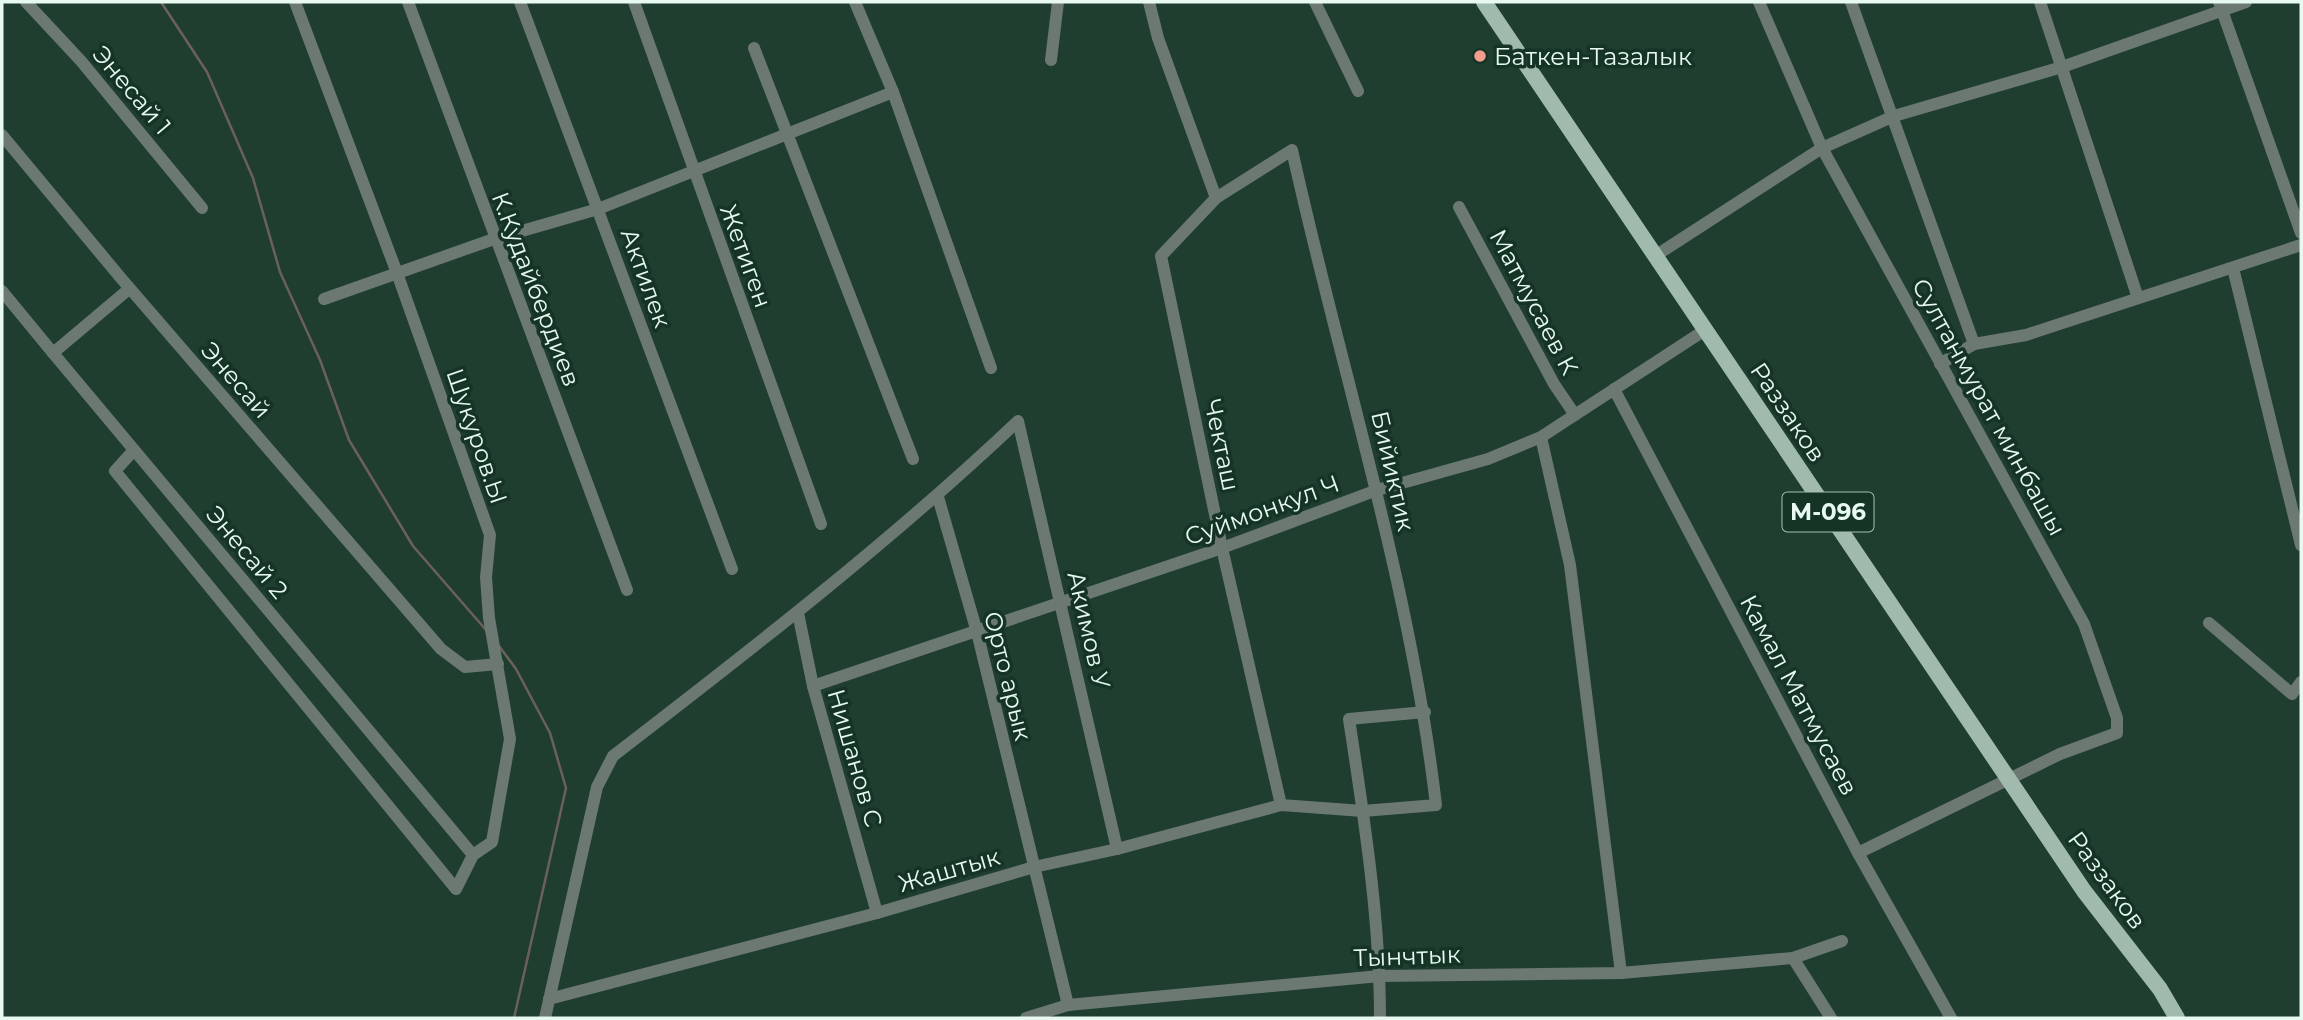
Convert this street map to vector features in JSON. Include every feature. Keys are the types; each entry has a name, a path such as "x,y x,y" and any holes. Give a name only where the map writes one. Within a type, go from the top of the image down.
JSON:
{"main road":[{"name":"Раззаков","path":"1484,2 2084,891 2160,989 2177,1018"}],"street":[{"name":"Энесай 1","path":"26,2 81,61 202,208"},
{"name":"Шукуров.Ы","path":"134,450 115,471 456,889 473,855 492,842 510,739 486,577 490,535 397,273 295,2"},
{"name":"К.Кудайбердиев","path":"408,2 626,590"},
{"name":"Актилек","path":"520,2 732,569"},
{"name":"Жетиген","path":"634,2 821,524"},
{"path":"855,2 893,92 991,368"},
{"path":"1051,60 1058,2"},
{"path":"1149,2 1158,37 1216,198"},
{"path":"1315,2 1358,91"},
{"name":"Султанмурат минбашы","path":"1759,2 1822,148 2084,624 2117,718 2117,733 2060,754 2011,780"},
{"path":"1852,2 1974,344"},
{"path":"2040,2 2138,298"},
{"path":"1655,256 1822,148 1894,116 2062,67 2221,6 2246,2"},
{"path":"2221,6 2301,233"},
{"path":"754,48 912,458"},
{"path":"324,299 494,239 598,209 893,92"},
{"name":"Энесай","path":"2,135 129,289 441,649 465,667 498,664"},
{"name":"Бийиктик","path":"1216,198 1292,150 1377,490 1425,712 1436,805"},
{"name":"Чекташ","path":"1216,198 1161,256 1222,548 1281,805"},
{"name":"Матмусаев К","path":"1459,207 1554,384 1575,415"},
{"path":"1940,363 1974,344 2026,335 2301,245"},
{"path":"2233,268 2301,545"},
{"path":"53,353 129,289"},
{"name":"Энесай 2","path":"2,291 473,855"},
{"name":"Суймонкул Ч","path":"813,686 1222,548 1377,490 1488,459 1541,437 1705,330"},
{"name":"Камал Матмусаев","path":"1614,389 1858,853 1951,1018"},
{"name":"Акимов У","path":"938,497 1018,421 1117,849"},
{"path":"1541,437 1570,565 1621,973"},
{"path":"545,1018 597,787 613,756 798,613 938,497"},
{"name":"Орто арык","path":"938,497 976,632 1068,1005"},
{"name":"Нишанов С","path":"798,613 813,686 877,914"},
{"path":"2209,623 2292,694 2301,682"},
{"path":"1380,1018 1380,976 1363,811 1349,719 1425,712"},
{"path":"1858,853 2011,780"},
{"name":"Жаштык","path":"549,999 877,914 1034,867 1117,849 1281,805 1363,811 1436,805"},
{"name":"Тынчтык","path":"1026,1018 1068,1005 1380,976 1621,973 1793,958 1842,940"},
{"path":"1793,958 1831,1018"}],"waterway":[{"path":"161,2 207,72 253,178 280,272 320,360 349,440 413,546 486,630"},
{"path":"499,646 516,669 550,733 566,788 514,1018"}],"place":[{"name":"Баткен-Тазалык","path":"1480,56"}]}
